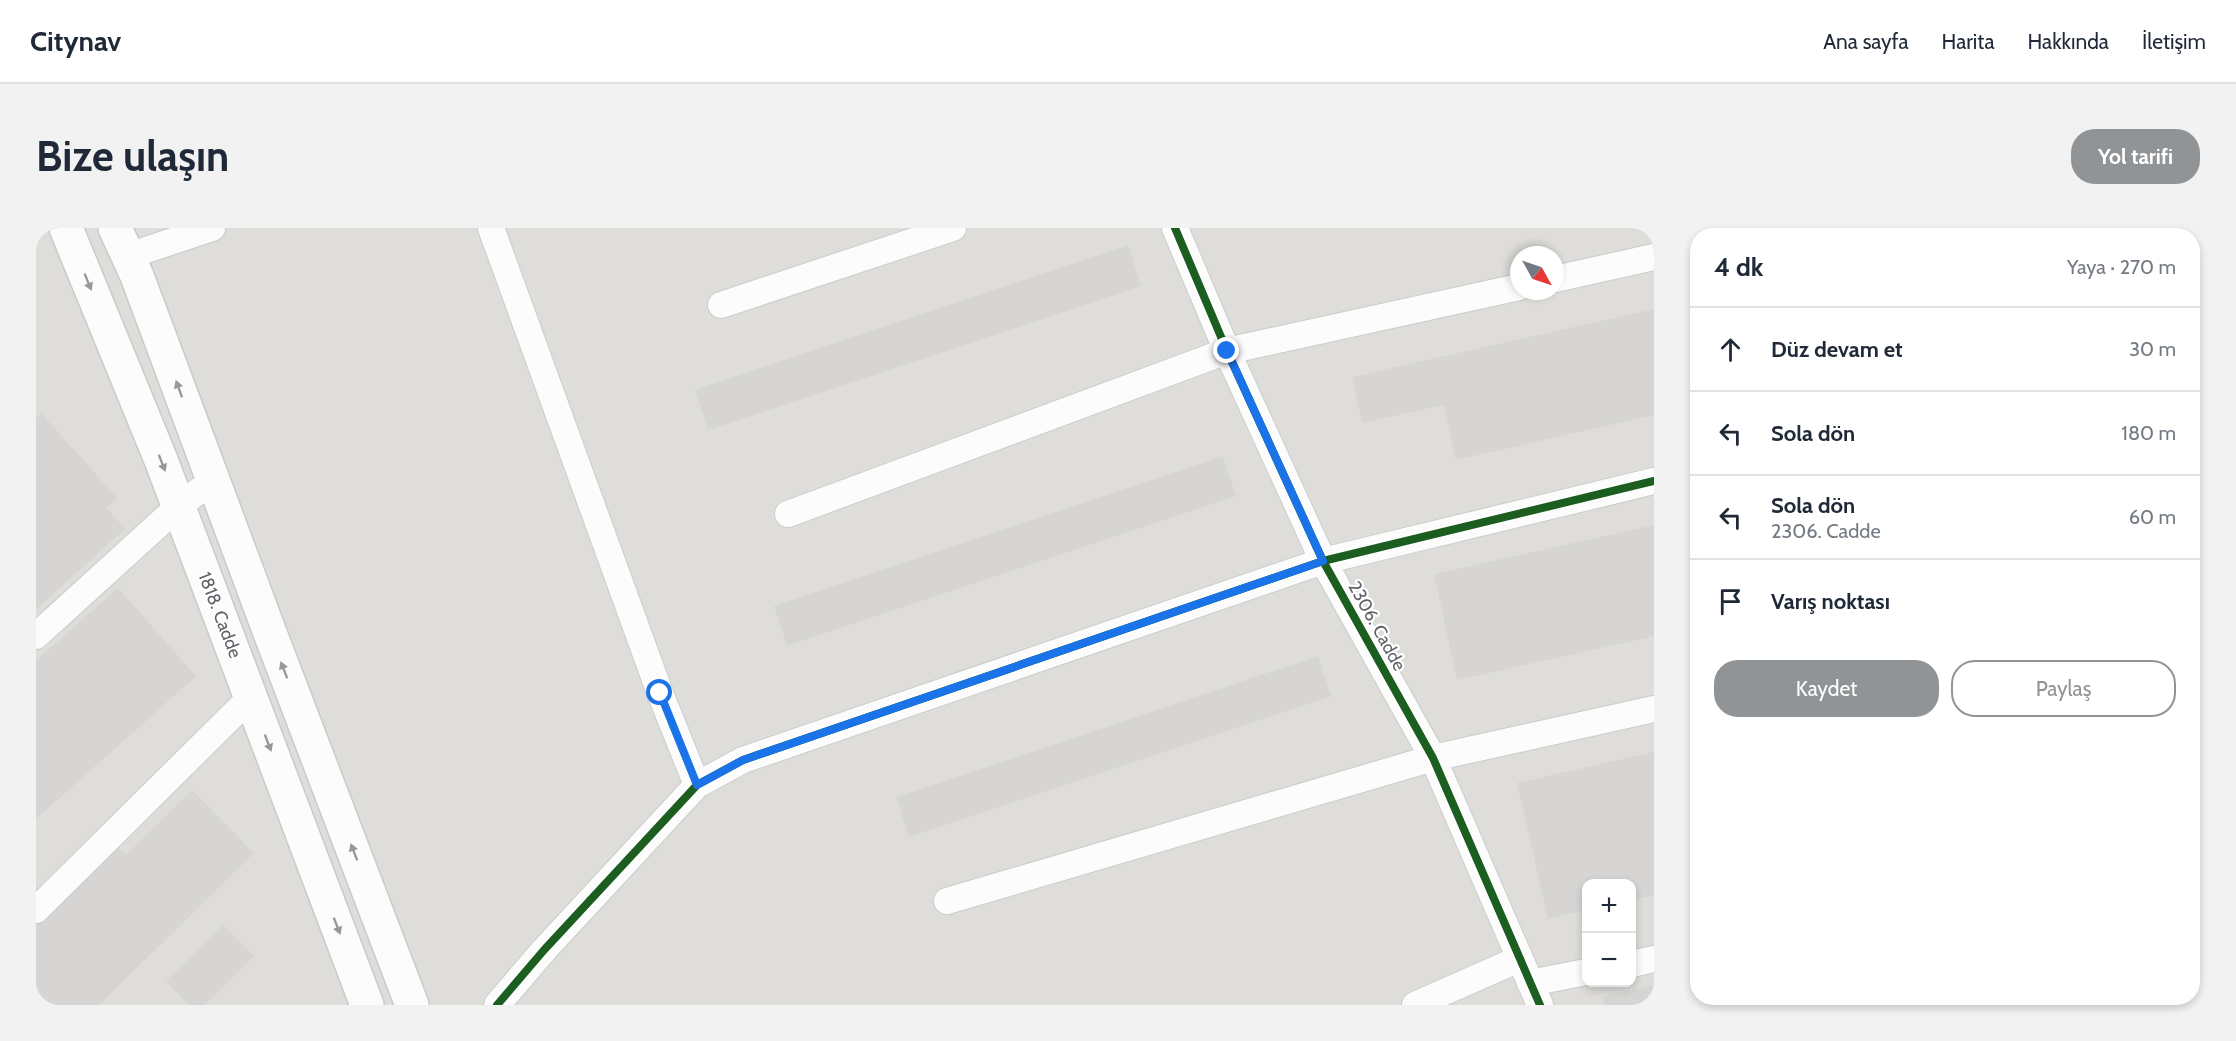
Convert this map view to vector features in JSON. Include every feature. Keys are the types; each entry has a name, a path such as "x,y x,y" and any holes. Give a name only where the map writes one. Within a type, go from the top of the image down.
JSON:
{"main road":[{"name":"1818. Cadde","path":"66,228 179,506 367,1005"},
{"path":"121,242 412,1005"}],"street":[{"path":"121,242 212,228"},
{"path":"491,228 660,693 697,785"},
{"path":"721,304 953,228"},
{"name":"2306. Cadde","path":"1174,228 1227,351 1323,561 1433,758 1535,994"},
{"path":"1564,277 1654,257"},
{"path":"788,514 1227,351 1510,289"},
{"path":"36,636 179,506 213,480"},
{"path":"497,1005 544,950 697,785 743,760 1323,561 1654,481"},
{"path":"36,909 251,697"},
{"path":"947,901 1433,758 1654,709"},
{"path":"1415,1005 1519,959"},
{"path":"1636,963 1654,959"},
{"path":"1535,994 1582,974"}],"shaded area":[{"path":"36,228 1654,228 1654,1005 36,1005"}],"building":[{"path":"1128,245 1141,286 708,430 695,390"},
{"path":"1654,309 1654,415 1456,460 1444,405 1362,423 1352,377"},
{"path":"41,413 117,498 106,507 125,529 36,609 36,418"},
{"path":"1223,456 1236,496 787,646 774,606"},
{"path":"1654,525 1654,636 1457,680 1434,574"},
{"path":"118,588 196,676 36,819 36,661"},
{"path":"1318,656 1331,696 909,837 896,797"},
{"path":"1654,752 1654,895 1636,899 1636,879 1582,879 1582,911 1548,919 1517,783"},
{"path":"192,790 254,853 99,1005 36,1005 36,918 114,842 126,855"},
{"path":"223,925 254,956 205,1005 189,1005 166,981"},
{"path":"1654,985 1654,1005 1604,1005 1603,997"}],"cycle path":[{"path":"1175,228 1227,351 1323,561 1433,758 1540,1005"},
{"path":"497,1005 544,950 697,785 743,760 1323,561 1654,481"}],"route":[{"path":"660,693 697,785 743,760 1323,561 1227,351"}]}
